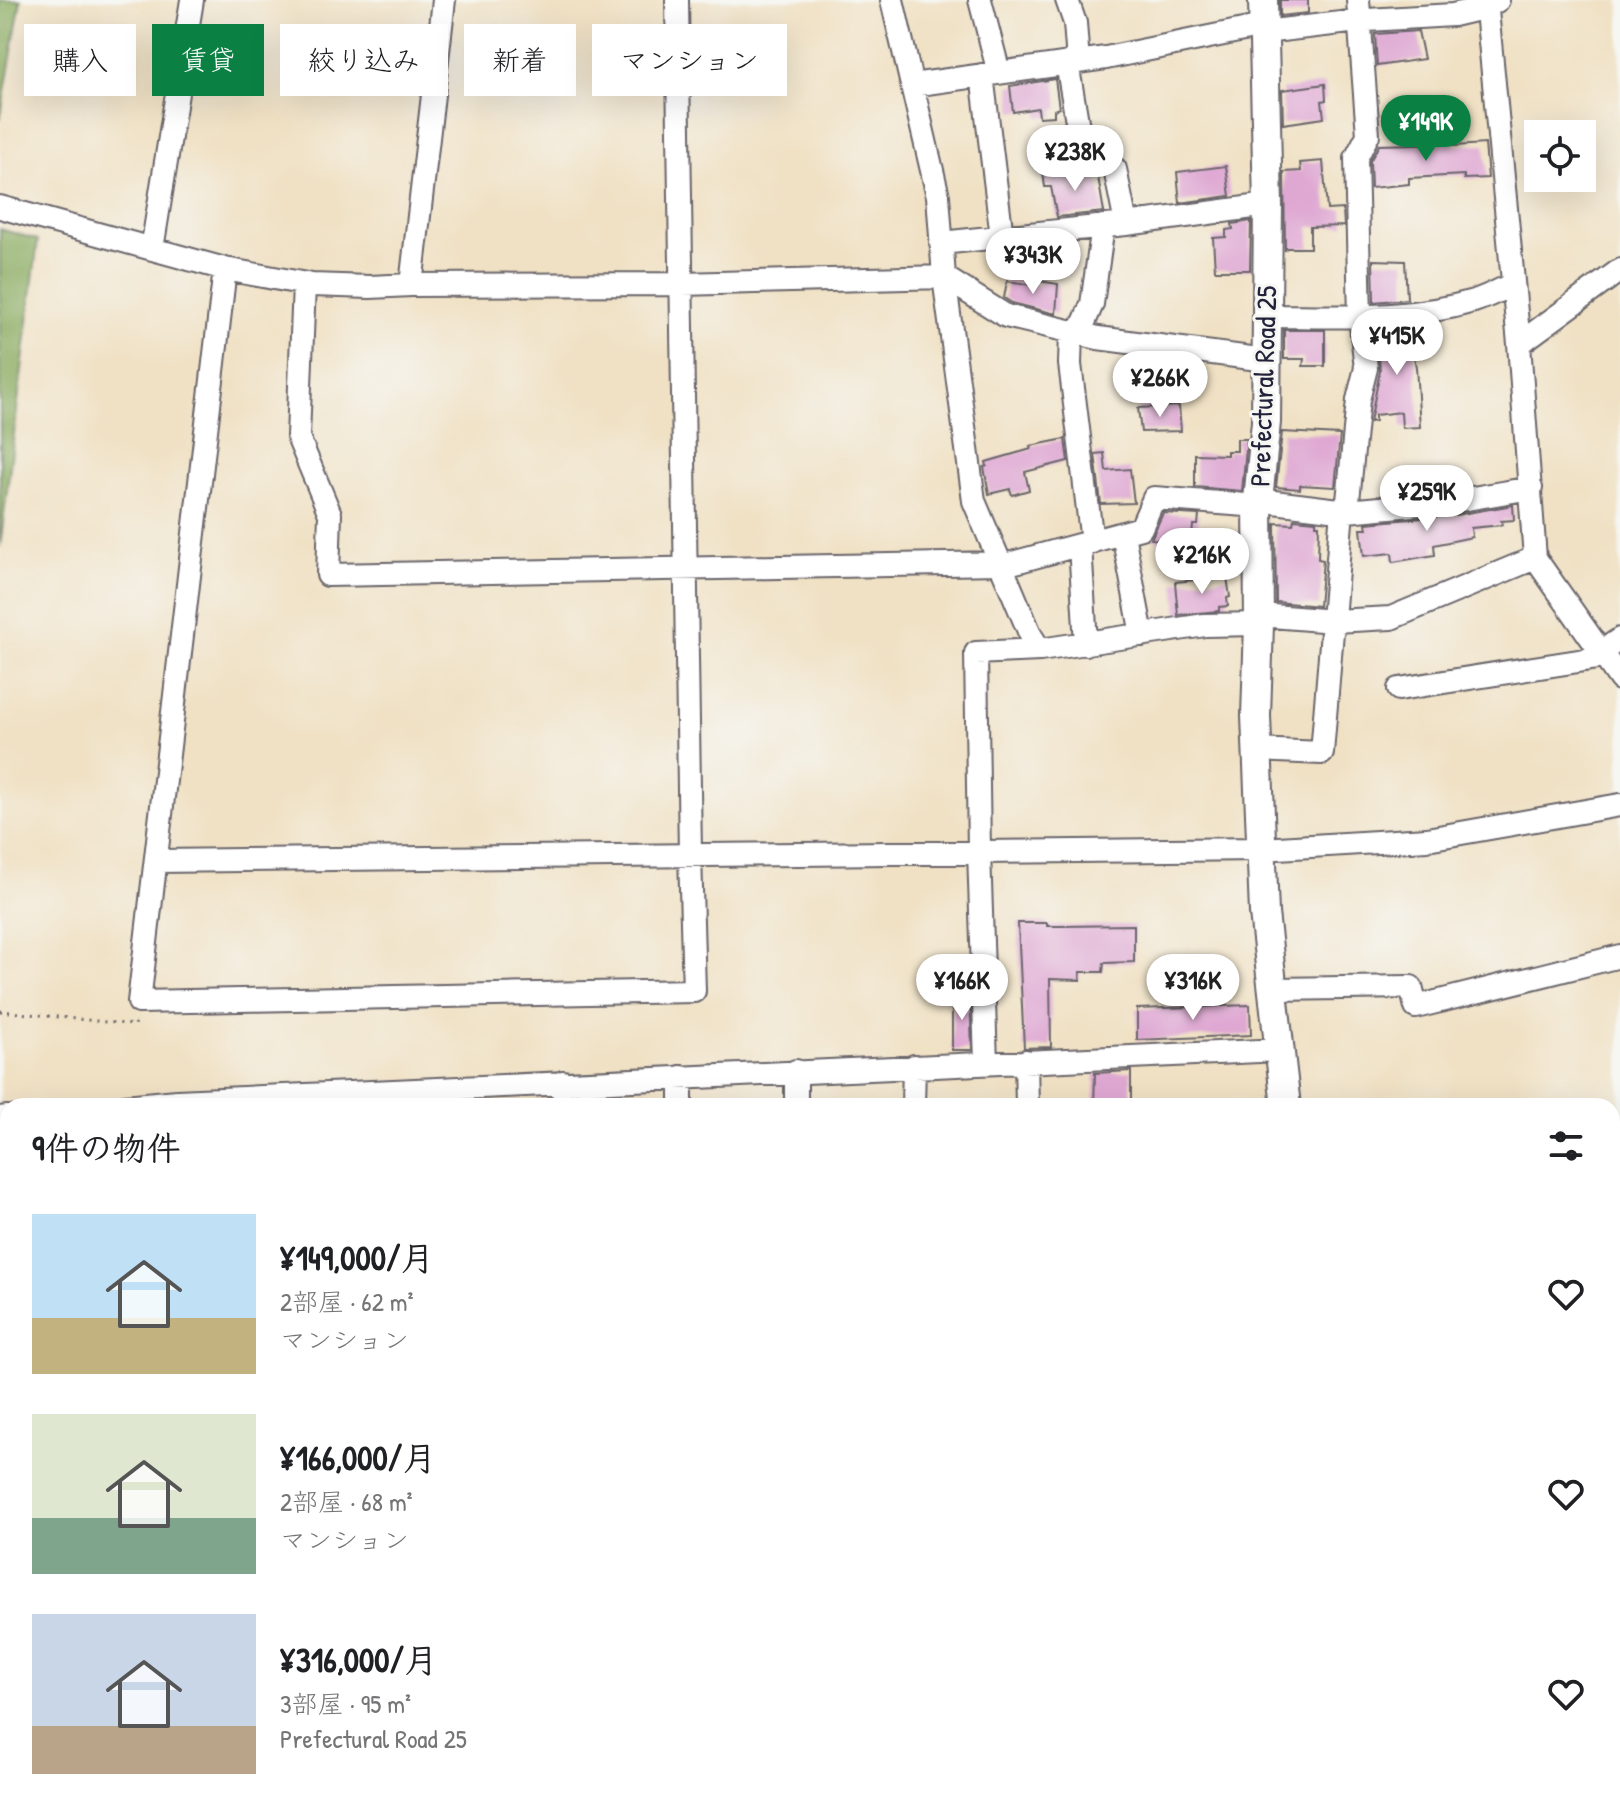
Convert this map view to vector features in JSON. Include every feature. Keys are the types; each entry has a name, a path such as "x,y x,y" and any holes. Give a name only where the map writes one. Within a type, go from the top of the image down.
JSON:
{"main road":[{"name":"Prefectural Road 25","path":"1263,19 1268,205 1266,422 1258,503 1257,750 1264,913 1285,1098"}],"street":[{"path":"152,249 192,0"},
{"path":"411,285 444,0"},
{"path":"225,269 139,1002 694,991 677,0"},
{"path":"892,0 938,196 944,277 974,501 1031,636 1040,650"},
{"path":"980,0 990,74 1002,237"},
{"path":"1067,0 1075,23 1072,62 1079,133 1115,169 1126,224"},
{"path":"912,85 1072,62 1263,19 1359,10 1453,15 1490,2 1535,558 1620,679"},
{"path":"1257,750 1322,753 1345,511 1358,400 1366,368 1360,317 1356,158 1368,135 1359,10"},
{"path":"941,243 1126,224 1268,205"},
{"path":"0,207 225,269 304,284 370,287 682,284 944,277 1006,316 1075,333 1266,360"},
{"path":"1086,644 1086,543 1070,364 1075,333 1092,304 1103,226"},
{"path":"1519,344 1620,270"},
{"path":"304,284 298,437 330,514 328,575 1000,564 1141,528 1154,498 1345,511 1455,501 1531,488"},
{"path":"1266,316 1360,317 1422,313 1475,301 1513,284"},
{"path":"1123,534 1142,635"},
{"path":"986,1063 976,653 1040,650 1259,619 1334,621 1391,618 1535,558"},
{"path":"1399,689 1602,654 1620,639"},
{"path":"156,861 1261,849 1427,839 1620,805"},
{"path":"1274,989 1411,987 1416,1007 1620,956"},
{"path":"386,1098 455,1097 563,1082 1282,1050"},
{"path":"1026,1061 1027,1098"},
{"path":"913,1098 914,1066"},
{"path":"796,1071 796,1098"},
{"path":"681,1077 681,1098"},
{"path":"563,1082 564,1098"}],"path":[{"path":"0,1011 135,1025 139,1002"}],"green space":[{"path":"0,0 21,0 0,120"},
{"path":"0,229 38,240 0,547"}],"building":[{"path":"1280,0 1308,0 1308,13 1280,16"},
{"path":"1418,31 1424,59 1377,66 1375,34"},
{"path":"1055,79 1059,108 1054,110 1054,116 1039,117 1038,108 1013,112 1010,86"},
{"path":"1325,84 1326,100 1322,101 1324,118 1283,124 1282,90"},
{"path":"1454,143 1454,146 1485,144 1488,178 1464,179 1464,175 1409,178 1409,184 1371,188 1370,161 1379,145"},
{"path":"1323,161 1327,210 1343,209 1344,226 1310,227 1310,248 1286,248 1285,251 1284,172 1301,171 1300,163"},
{"path":"1226,166 1230,196 1180,203 1177,172"},
{"path":"1097,171 1104,212 1057,217 1051,187 1045,187 1043,173 1059,172 1060,175"},
{"path":"1251,221 1250,270 1215,270 1213,238 1226,237 1226,230 1233,229 1232,224"},
{"path":"1373,260 1405,261 1407,299 1374,302"},
{"path":"1007,281 1038,286 1039,281 1058,284 1056,314 1012,303 1004,298"},
{"path":"1413,327 1410,333 1420,427 1402,428 1401,412 1375,415 1375,421 1370,422 1380,371 1377,330"},
{"path":"1284,330 1325,330 1325,366 1303,366 1304,359 1284,359"},
{"path":"1179,406 1181,431 1141,432 1138,408"},
{"path":"1282,432 1340,435 1335,487 1276,487"},
{"path":"1065,439 1068,461 1025,472 1029,490 1012,495 1010,489 989,494 984,467 987,466 986,462 1031,449 1030,446"},
{"path":"1237,439 1247,439 1242,491 1195,487 1195,454 1227,455 1227,451 1237,451"},
{"path":"1104,453 1106,471 1130,469 1134,503 1101,504 1095,454"},
{"path":"1513,505 1514,520 1501,521 1502,525 1471,528 1472,537 1434,545 1435,555 1393,562 1392,553 1364,556 1361,529 1367,529 1366,523 1456,515"},
{"path":"1163,513 1199,515 1198,525 1193,525 1191,548 1172,547 1172,541 1151,539"},
{"path":"1294,519 1316,521 1319,525 1318,559 1323,560 1319,606 1276,602 1275,523 1293,524"},
{"path":"1227,577 1228,606 1219,607 1219,611 1178,615 1175,582"},
{"path":"1018,923 1047,923 1047,926 1134,925 1134,962 1104,963 1103,972 1080,972 1080,980 1050,979 1051,1047 1024,1048"},
{"path":"952,993 970,993 972,1050 952,1050"},
{"path":"1250,1005 1251,1035 1137,1040 1137,1009"},
{"path":"1131,1071 1131,1098 1094,1098 1095,1073"}]}
